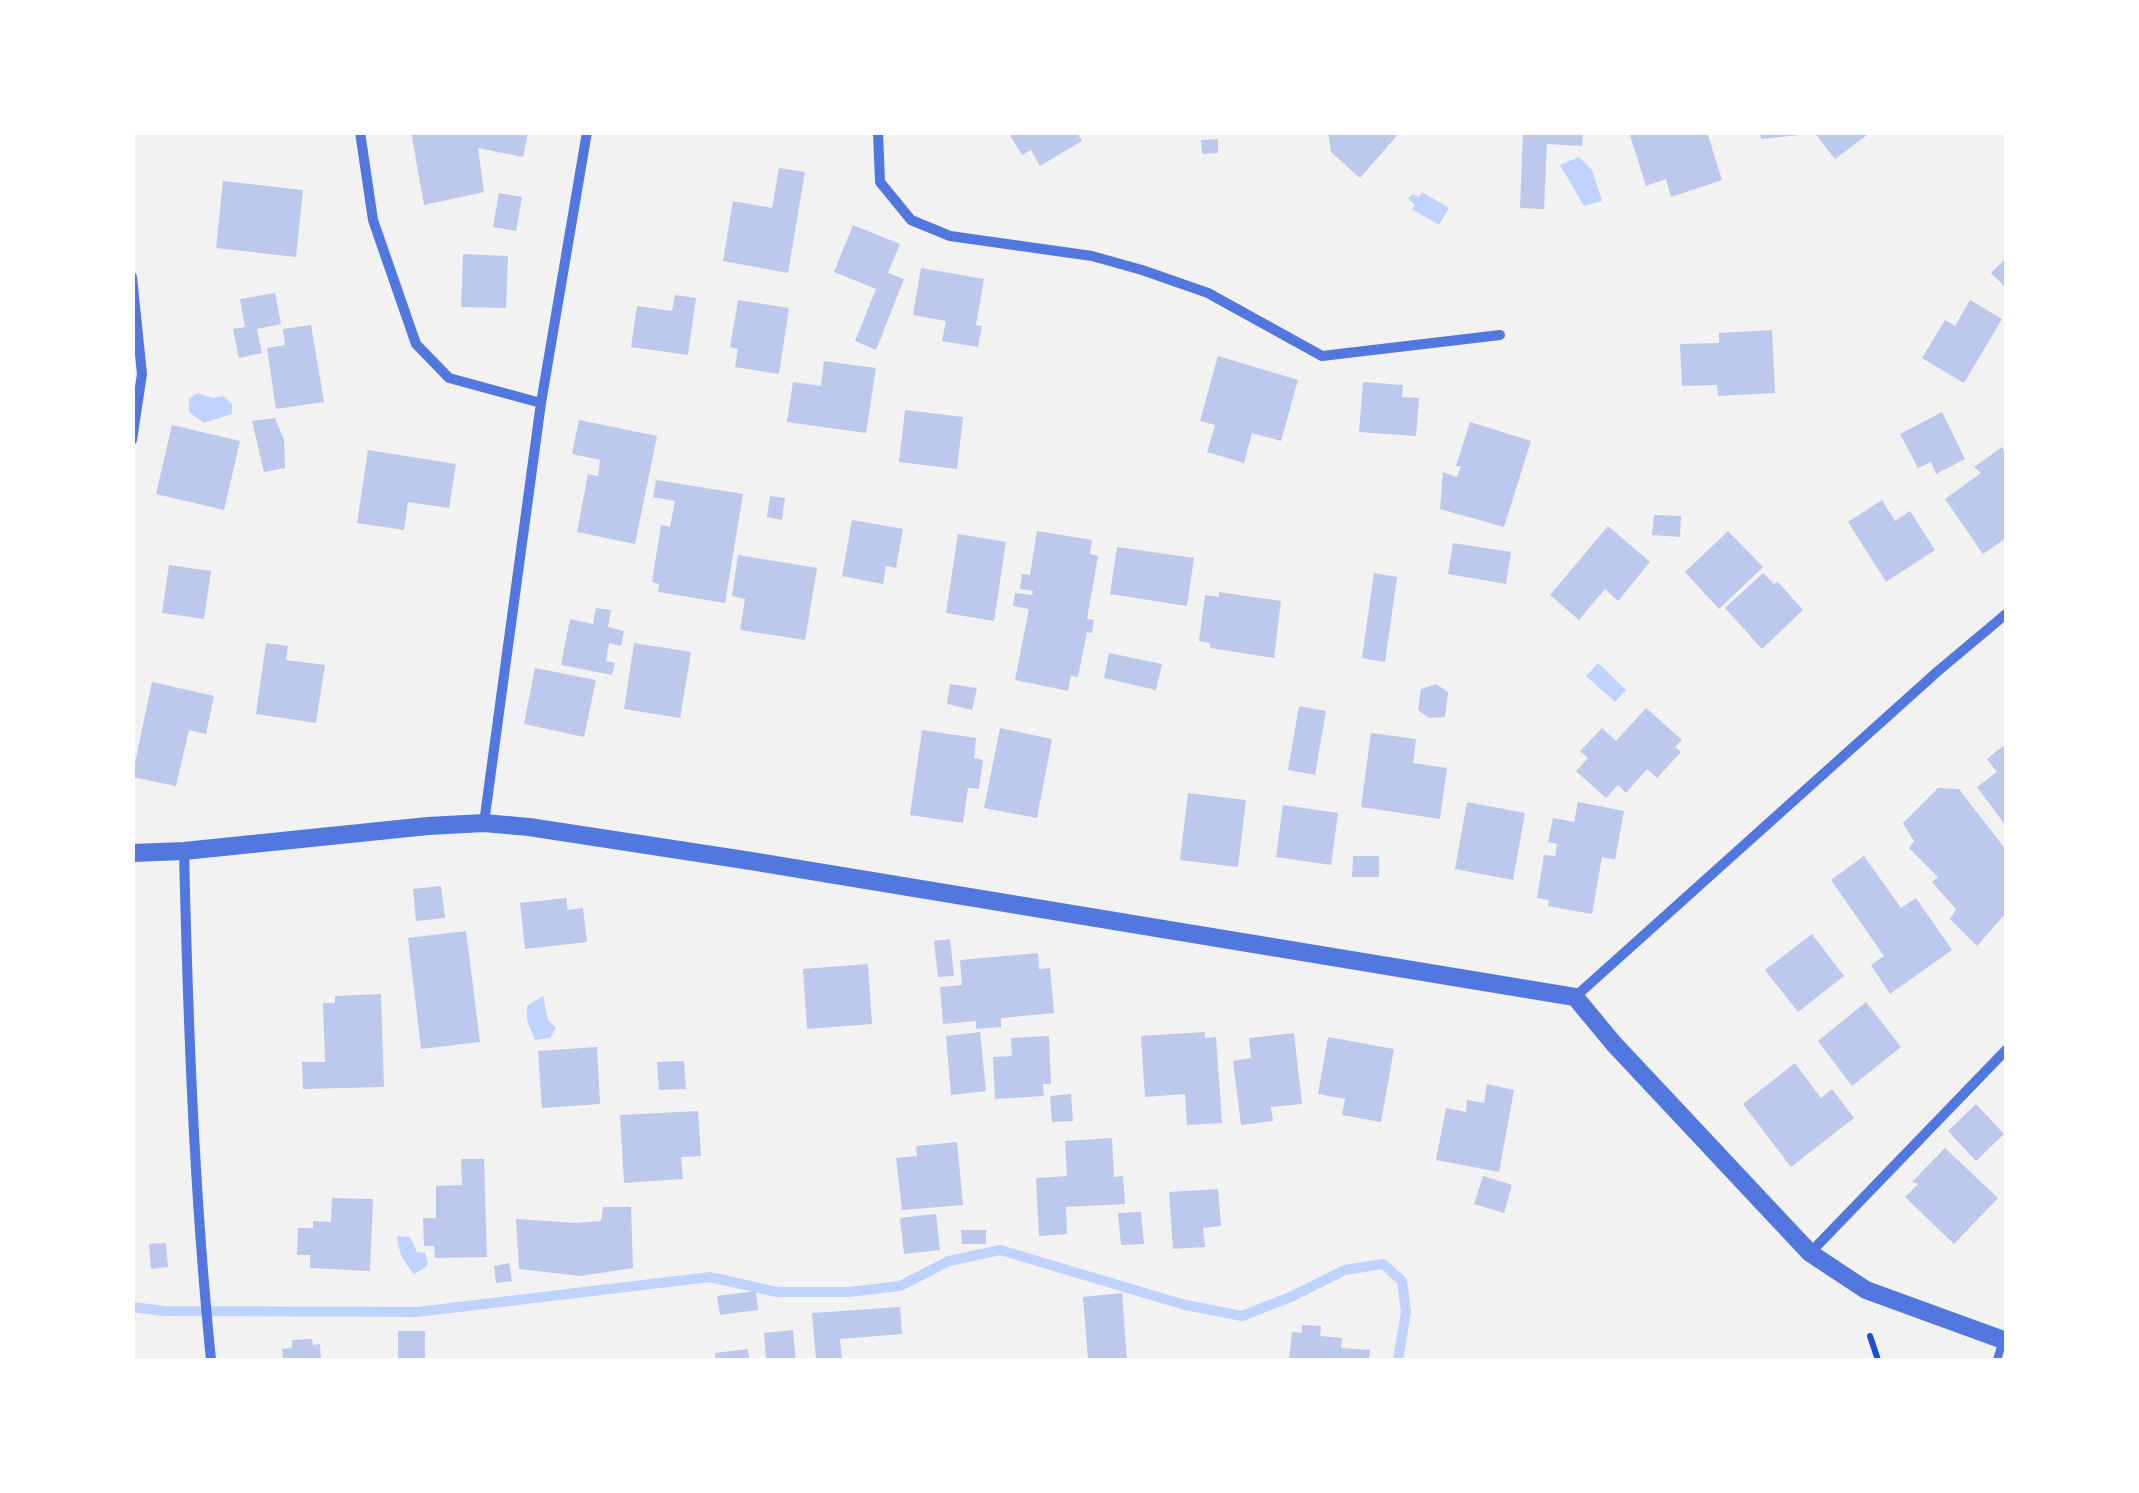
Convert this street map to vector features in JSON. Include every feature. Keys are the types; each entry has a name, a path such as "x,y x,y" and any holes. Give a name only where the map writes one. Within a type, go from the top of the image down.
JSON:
{"street":[{"path":"360,132 373,220 416,344 450,378 541,404"},
{"path":"484,823 541,404 587,132"},
{"path":"878,132 880,182 910,220 950,236 1092,256 1142,270 1208,293 1322,356 1500,335"},
{"path":"132,276 142,374 132,440"},
{"path":"1574,997 2006,614"},
{"path":"132,853 484,823 529,827 1574,997 1810,1253 1866,1290 2005,1340"},
{"path":"184,851 186,964 211,1360"},
{"path":"1810,1253 2006,1050"}],"lane":[{"path":"1996,1360 2005,1340"}],"path":[{"path":"1870,1336 1878,1360"}],"water":[{"path":"1579,157 1592,170 1602,201 1584,206 1560,165"},
{"path":"1422,192 1449,208 1439,225 1412,209 1415,205 1408,198 1413,194 1419,197"},
{"path":"197,393 213,398 223,396 232,404 232,414 204,423 189,412 189,399"},
{"path":"1598,663 1626,690 1615,702 1586,676"},
{"path":"543,996 548,1020 556,1028 550,1038 535,1040 527,1020 527,1006"},
{"path":"397,1236 410,1237 417,1252 425,1253 425,1268 414,1274 407,1266"}],"building":[{"path":"411,132 528,132 523,157 478,148 484,192 424,205"},
{"path":"1008,132 1077,132 1082,141 1040,166 1031,150 1022,155"},
{"path":"1328,132 1400,132 1360,178 1331,152"},
{"path":"1523,132 1583,132 1582,146 1547,144 1544,209 1520,208"},
{"path":"1629,132 1707,132 1722,180 1671,197 1666,179 1646,186"},
{"path":"1760,132 1800,132 1800,135 1761,139"},
{"path":"1814,132 1871,132 1835,159"},
{"path":"1218,139 1218,153 1202,154 1201,140"},
{"path":"779,168 805,172 788,273 723,261 733,201 772,208"},
{"path":"223,181 303,190 296,257 216,248"},
{"path":"499,193 522,197 516,231 493,227"},
{"path":"853,225 900,244 888,273 904,279 876,350 855,341 876,289 834,272"},
{"path":"463,254 508,256 506,308 461,307"},
{"path":"2006,258 2006,288 1991,273"},
{"path":"921,268 984,279 976,325 982,326 978,347 942,341 946,321 913,315"},
{"path":"275,293 281,324 257,329 262,353 239,358 233,329 245,327 240,299"},
{"path":"675,295 696,298 688,355 631,347 637,306 672,311"},
{"path":"738,300 789,308 779,374 735,367 738,349 730,347"},
{"path":"1970,300 2002,319 1964,383 1922,358 1945,320 1955,326"},
{"path":"311,325 324,402 276,409 267,348 285,345 283,329"},
{"path":"1772,330 1775,393 1718,396 1717,385 1682,386 1680,344 1719,343 1719,333"},
{"path":"1218,356 1298,380 1281,441 1252,433 1244,463 1207,452 1215,425 1200,421"},
{"path":"824,361 876,368 866,433 787,422 793,382 821,386"},
{"path":"1363,382 1403,385 1402,397 1419,398 1416,436 1359,432"},
{"path":"905,410 963,417 957,469 899,462"},
{"path":"1942,412 1965,459 1936,474 1931,462 1918,468 1900,434"},
{"path":"275,418 284,440 285,468 264,472 252,421"},
{"path":"579,420 657,436 635,544 577,532 588,474 598,476 600,460 572,454"},
{"path":"1470,422 1531,441 1504,527 1440,509 1443,472 1457,477 1461,466 1456,466"},
{"path":"172,425 240,441 224,510 156,494"},
{"path":"2002,447 2006,454 2006,538 1983,554 1945,499 1981,473 1974,467"},
{"path":"368,450 456,464 449,508 408,502 404,530 357,523"},
{"path":"656,480 743,494 725,603 658,592 659,584 652,582 661,525 670,527 675,501 653,497"},
{"path":"770,496 785,498 782,520 767,517"},
{"path":"1882,500 1895,521 1910,511 1935,550 1886,582 1848,522"},
{"path":"1654,515 1681,516 1680,537 1652,535"},
{"path":"852,520 903,529 896,568 886,566 883,584 842,576"},
{"path":"1608,526 1650,562 1618,601 1605,589 1579,620 1550,595"},
{"path":"1037,531 1092,540 1090,554 1098,556 1087,619 1094,620 1092,633 1087,632 1078,677 1071,676 1068,691 1015,680 1029,609 1013,606 1015,593 1032,595 1033,591 1020,589 1022,574 1030,575"},
{"path":"1728,531 1763,567 1719,609 1685,572"},
{"path":"958,534 1006,542 994,621 946,613"},
{"path":"1453,543 1511,552 1506,584 1448,574"},
{"path":"1117,547 1194,558 1187,606 1110,594"},
{"path":"738,555 817,568 805,640 740,630 745,599 732,596"},
{"path":"169,565 211,571 204,619 162,613"},
{"path":"1374,573 1397,577 1385,662 1362,658"},
{"path":"1763,573 1774,584 1778,582 1803,610 1762,649 1725,608"},
{"path":"1219,592 1281,601 1274,658 1210,648 1210,643 1199,641 1205,595 1219,597"},
{"path":"596,608 611,610 608,627 624,631 621,646 609,643 606,661 615,663 612,675 561,665 570,619 593,624"},
{"path":"266,643 288,646 286,660 325,665 316,723 256,714"},
{"path":"634,643 691,652 680,718 624,709"},
{"path":"1109,653 1162,664 1156,690 1104,678"},
{"path":"535,668 596,680 584,737 524,724"},
{"path":"152,682 214,696 206,734 189,730 176,786 132,777"},
{"path":"950,684 977,688 972,710 947,704"},
{"path":"1436,684 1448,692 1445,717 1429,718 1418,710 1421,689"},
{"path":"1299,706 1326,711 1315,775 1288,770"},
{"path":"1646,708 1682,740 1675,747 1681,752 1657,778 1647,769 1626,793 1618,785 1606,798 1576,771 1588,758 1580,751 1602,728 1616,741"},
{"path":"1000,728 1052,739 1037,818 984,808"},
{"path":"922,730 976,738 974,758 983,760 979,789 968,788 963,823 910,815"},
{"path":"1371,733 1416,739 1413,763 1447,768 1440,819 1361,807"},
{"path":"2003,746 2006,826 1977,787 1997,772 1987,759"},
{"path":"1938,788 1959,789 2006,850 2006,913 1977,946 1950,919 1956,909 1932,882 1938,877 1909,848 1914,841 1903,823"},
{"path":"1188,793 1246,800 1238,867 1180,860"},
{"path":"1467,802 1525,813 1513,880 1455,869"},
{"path":"1578,802 1624,811 1615,860 1602,857 1592,914 1548,906 1549,900 1537,898 1544,855 1555,856 1557,844 1548,842 1553,818 1574,822"},
{"path":"1283,805 1338,813 1331,865 1276,857"},
{"path":"1353,856 1379,856 1379,877 1352,877"},
{"path":"1864,856 1901,908 1916,898 1952,950 1890,994 1871,965 1884,956 1831,880"},
{"path":"441,886 445,918 416,921 413,889"},
{"path":"566,898 568,910 583,908 587,942 525,949 520,903"},
{"path":"466,931 480,1042 421,1049 408,938"},
{"path":"1812,934 1844,976 1798,1012 1765,970"},
{"path":"950,939 954,976 938,977 934,941"},
{"path":"1038,953 1039,969 1050,968 1054,1013 1001,1018 1001,1027 976,1029 976,1021 943,1024 940,987 962,985 960,960"},
{"path":"868,964 872,1024 807,1029 803,969"},
{"path":"381,994 384,1087 303,1089 302,1062 325,1062 323,1003 335,1003 335,996"},
{"path":"1866,1002 1901,1047 1852,1086 1818,1041"},
{"path":"980,1032 986,1091 951,1095 946,1036"},
{"path":"1205,1032 1205,1038 1216,1037 1222,1123 1187,1125 1185,1094 1145,1097 1141,1036"},
{"path":"1294,1033 1302,1104 1271,1107 1273,1121 1241,1125 1233,1061 1251,1058 1249,1038"},
{"path":"1049,1036 1051,1084 1043,1084 1044,1096 995,1099 993,1057 1012,1056 1011,1038"},
{"path":"1328,1037 1394,1049 1381,1122 1342,1115 1345,1099 1318,1094"},
{"path":"597,1047 600,1104 542,1108 538,1051"},
{"path":"684,1061 686,1089 659,1090 657,1062"},
{"path":"1795,1063 1821,1098 1832,1089 1854,1118 1791,1167 1743,1104"},
{"path":"1487,1084 1514,1090 1499,1172 1436,1160 1446,1108 1466,1112 1467,1100 1484,1103"},
{"path":"1071,1094 1073,1121 1052,1122 1050,1096"},
{"path":"1976,1104 2004,1134 1976,1161 1948,1131"},
{"path":"698,1111 701,1156 681,1157 683,1179 624,1183 620,1115"},
{"path":"1112,1138 1114,1177 1123,1176 1125,1204 1066,1207 1067,1234 1039,1236 1036,1178 1067,1176 1065,1141"},
{"path":"957,1142 963,1205 902,1210 896,1158 917,1156 916,1146"},
{"path":"1945,1148 1998,1198 1954,1244 1905,1197 1918,1184 1912,1182"},
{"path":"461,1159 484,1159 487,1257 435,1258 434,1246 424,1246 423,1218 436,1218 436,1186 462,1185"},
{"path":"1483,1176 1512,1185 1504,1213 1474,1204"},
{"path":"1218,1189 1221,1226 1203,1228 1205,1247 1173,1249 1169,1192"},
{"path":"332,1198 373,1199 370,1271 310,1268 310,1255 297,1255 298,1228 313,1228 313,1221 331,1222"},
{"path":"603,1207 631,1207 633,1268 580,1276 519,1269 516,1219 601,1221"},
{"path":"1141,1212 1144,1244 1121,1245 1118,1213"},
{"path":"936,1214 940,1250 904,1254 900,1218"},
{"path":"961,1230 986,1230 986,1244 962,1244"},
{"path":"166,1243 168,1267 151,1269 149,1244"},
{"path":"509,1263 512,1281 496,1283 494,1266"},
{"path":"756,1291 758,1310 720,1315 717,1296"},
{"path":"1122,1293 1127,1360 1088,1360 1083,1297"},
{"path":"900,1307 902,1334 840,1339 842,1360 816,1360 812,1313"},
{"path":"1302,1325 1321,1326 1320,1336 1342,1338 1341,1348 1370,1350 1369,1360 1289,1360 1292,1332 1302,1333"},
{"path":"793,1330 796,1360 766,1360 764,1333"},
{"path":"398,1331 425,1331 425,1360 398,1360"},
{"path":"312,1339 313,1345 320,1344 321,1360 283,1360 282,1349 292,1348 292,1340"},
{"path":"748,1349 749,1360 716,1360 715,1353"}],"waterway":[{"path":"132,1307 164,1311 417,1312 710,1277 777,1292 849,1292 900,1286 949,1261 1000,1250 1185,1305 1242,1316 1345,1270 1383,1264 1402,1281 1406,1312 1398,1360"}]}
